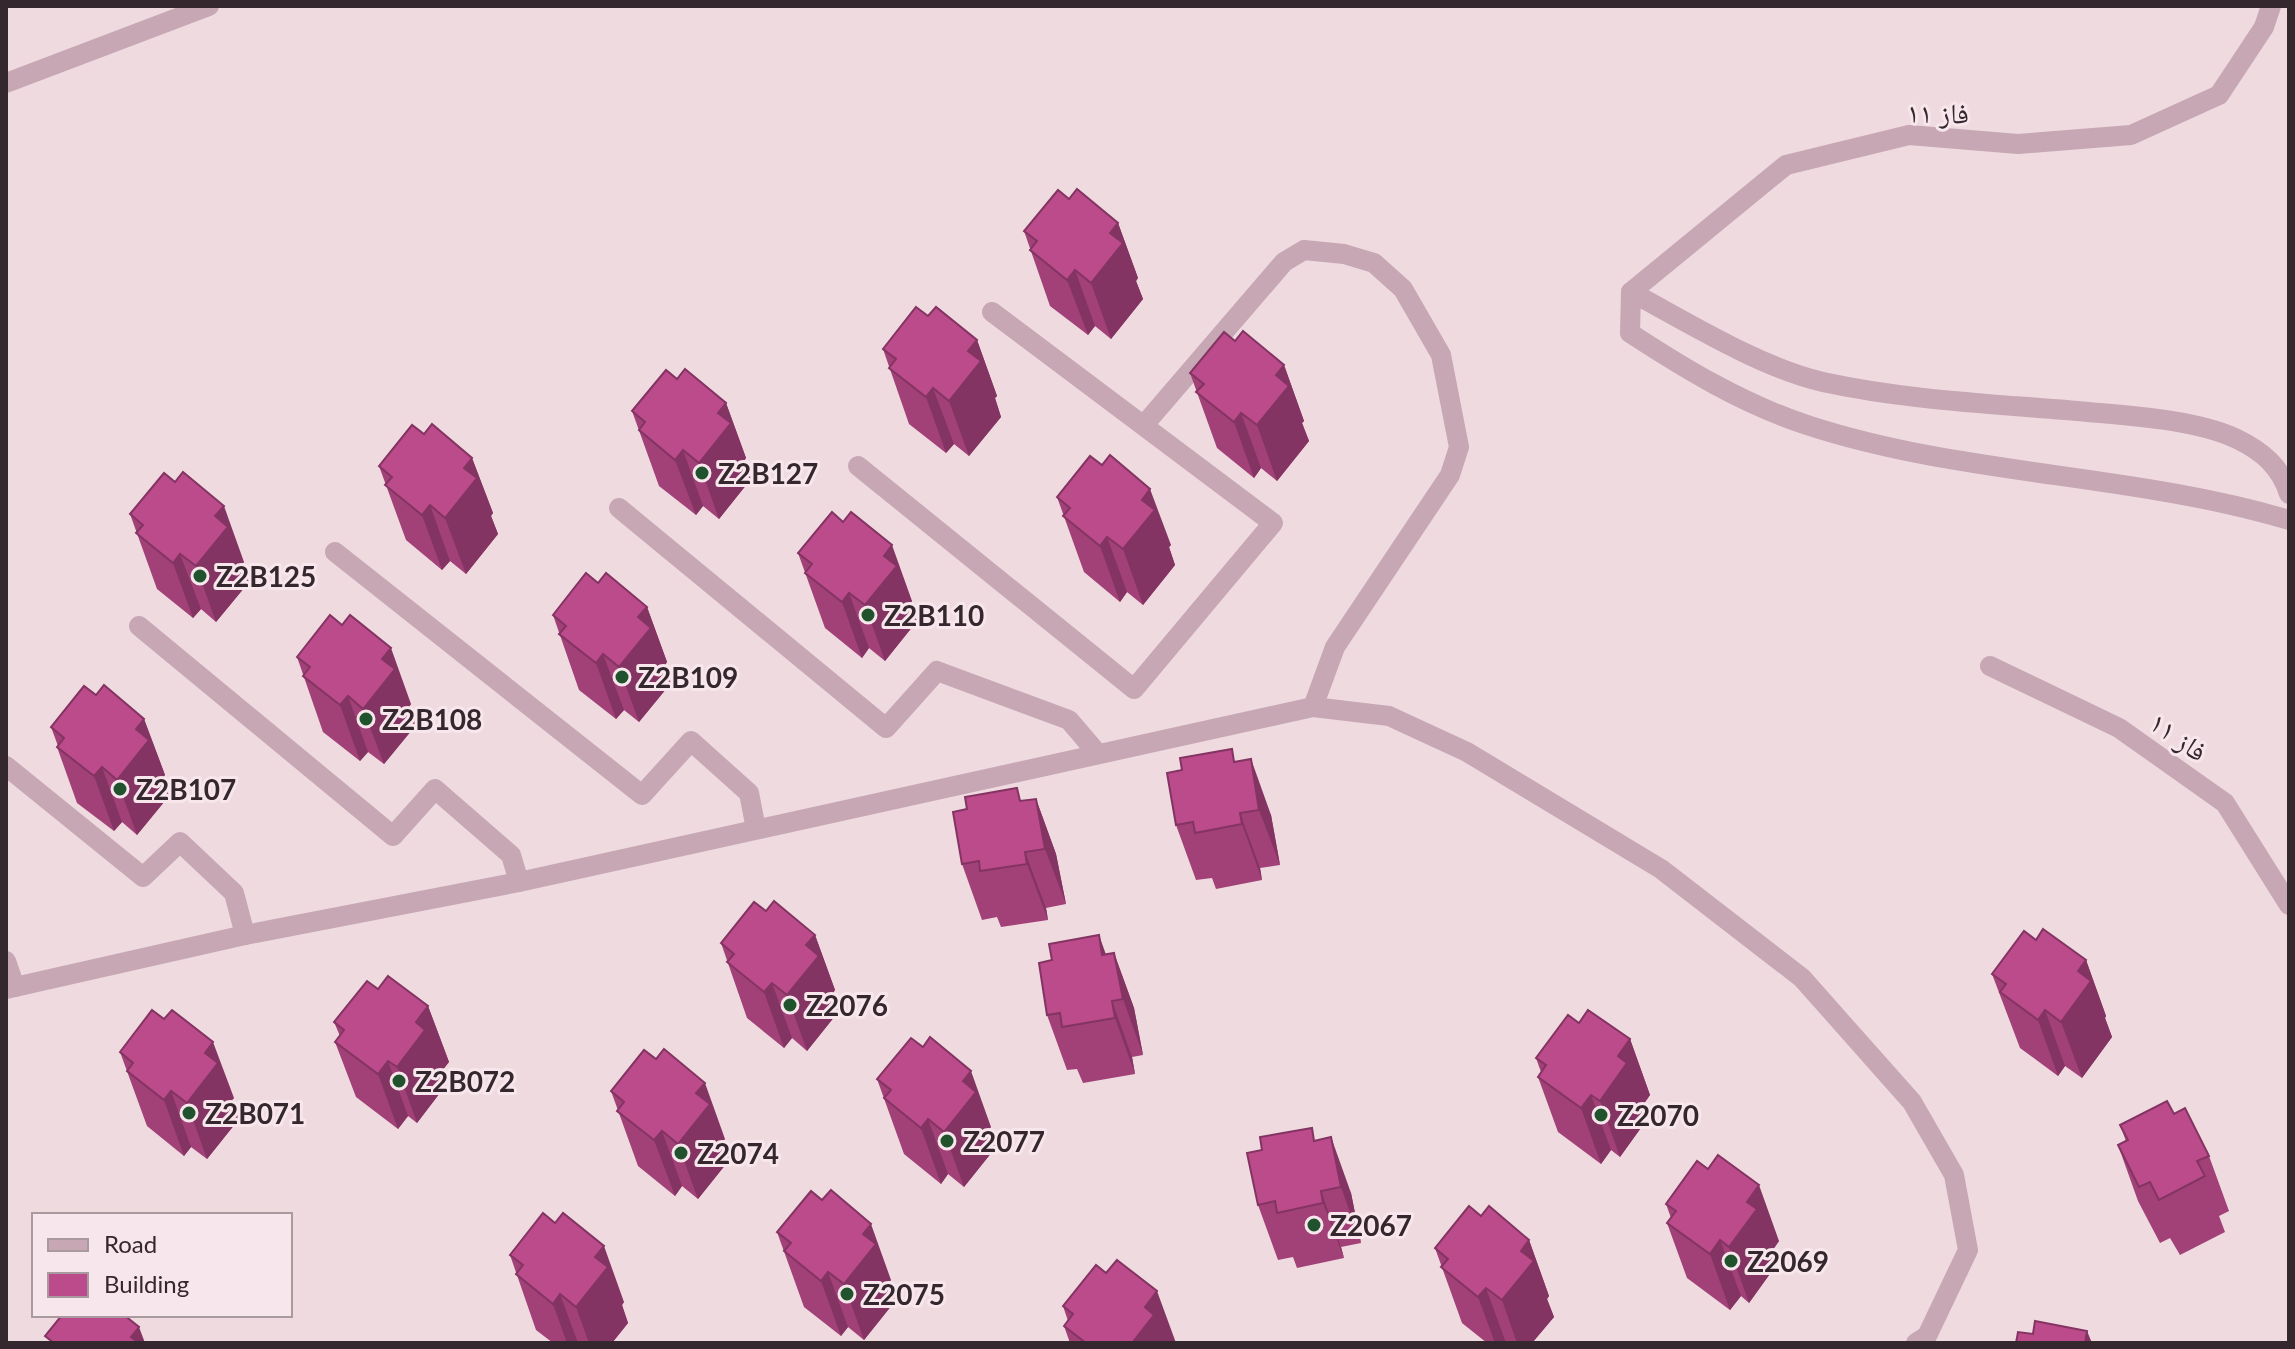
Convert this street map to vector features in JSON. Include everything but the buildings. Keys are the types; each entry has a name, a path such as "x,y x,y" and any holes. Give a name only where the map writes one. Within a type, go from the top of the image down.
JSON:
{"street":[{"path":"6,83 209,6"},
{"name":"فاز ۱۱","path":"1631,292 1786,165 1909,135 2018,144 2131,135 2143,130 2219,95 2264,27 2271,6"},
{"path":"1144,425 1284,262 1304,250 1344,254 1374,263 1403,289 1441,355 1459,447 1450,475 1335,647 1313,707"},
{"path":"2289,494 2285,480 2266,455 2234,438 2123,415 1910,396 1820,381 1731,346 1631,292 1630,333 1695,376 1805,424 1894,448 2123,483 2247,507 2289,520"},
{"path":"858,466 1134,689 1273,523 992,312"},
{"path":"619,508 886,728 937,671 1069,720 1098,754"},
{"path":"335,552 642,795 691,741 749,793 756,829"},
{"path":"139,626 393,836 435,789 511,855 519,882"},
{"name":"فاز ۱۱","path":"1990,666 2119,728 2225,803 2289,905"},
{"path":"6,961 10,988 245,935 519,882 1313,707 1389,716 1467,752 1661,869 1802,978 1912,1102 1954,1175 1968,1250 1927,1336 1916,1343"},
{"path":"6,766 143,877 180,842 234,893 245,935"}],"place":[{"name":"Z2B127","path":"702,473"},
{"name":"Z2B125","path":"200,576"},
{"name":"Z2B110","path":"868,615"},
{"name":"Z2B109","path":"622,677"},
{"name":"Z2B108","path":"366,719"},
{"name":"Z2B107","path":"120,789"},
{"name":"Z2076","path":"790,1005"},
{"name":"Z2B072","path":"399,1081"},
{"name":"Z2B071","path":"189,1113"},
{"name":"Z2070","path":"1601,1115"},
{"name":"Z2077","path":"947,1141"},
{"name":"Z2074","path":"681,1153"},
{"name":"Z2067","path":"1314,1225"},
{"name":"Z2069","path":"1731,1261"},
{"name":"Z2075","path":"847,1294"}]}
